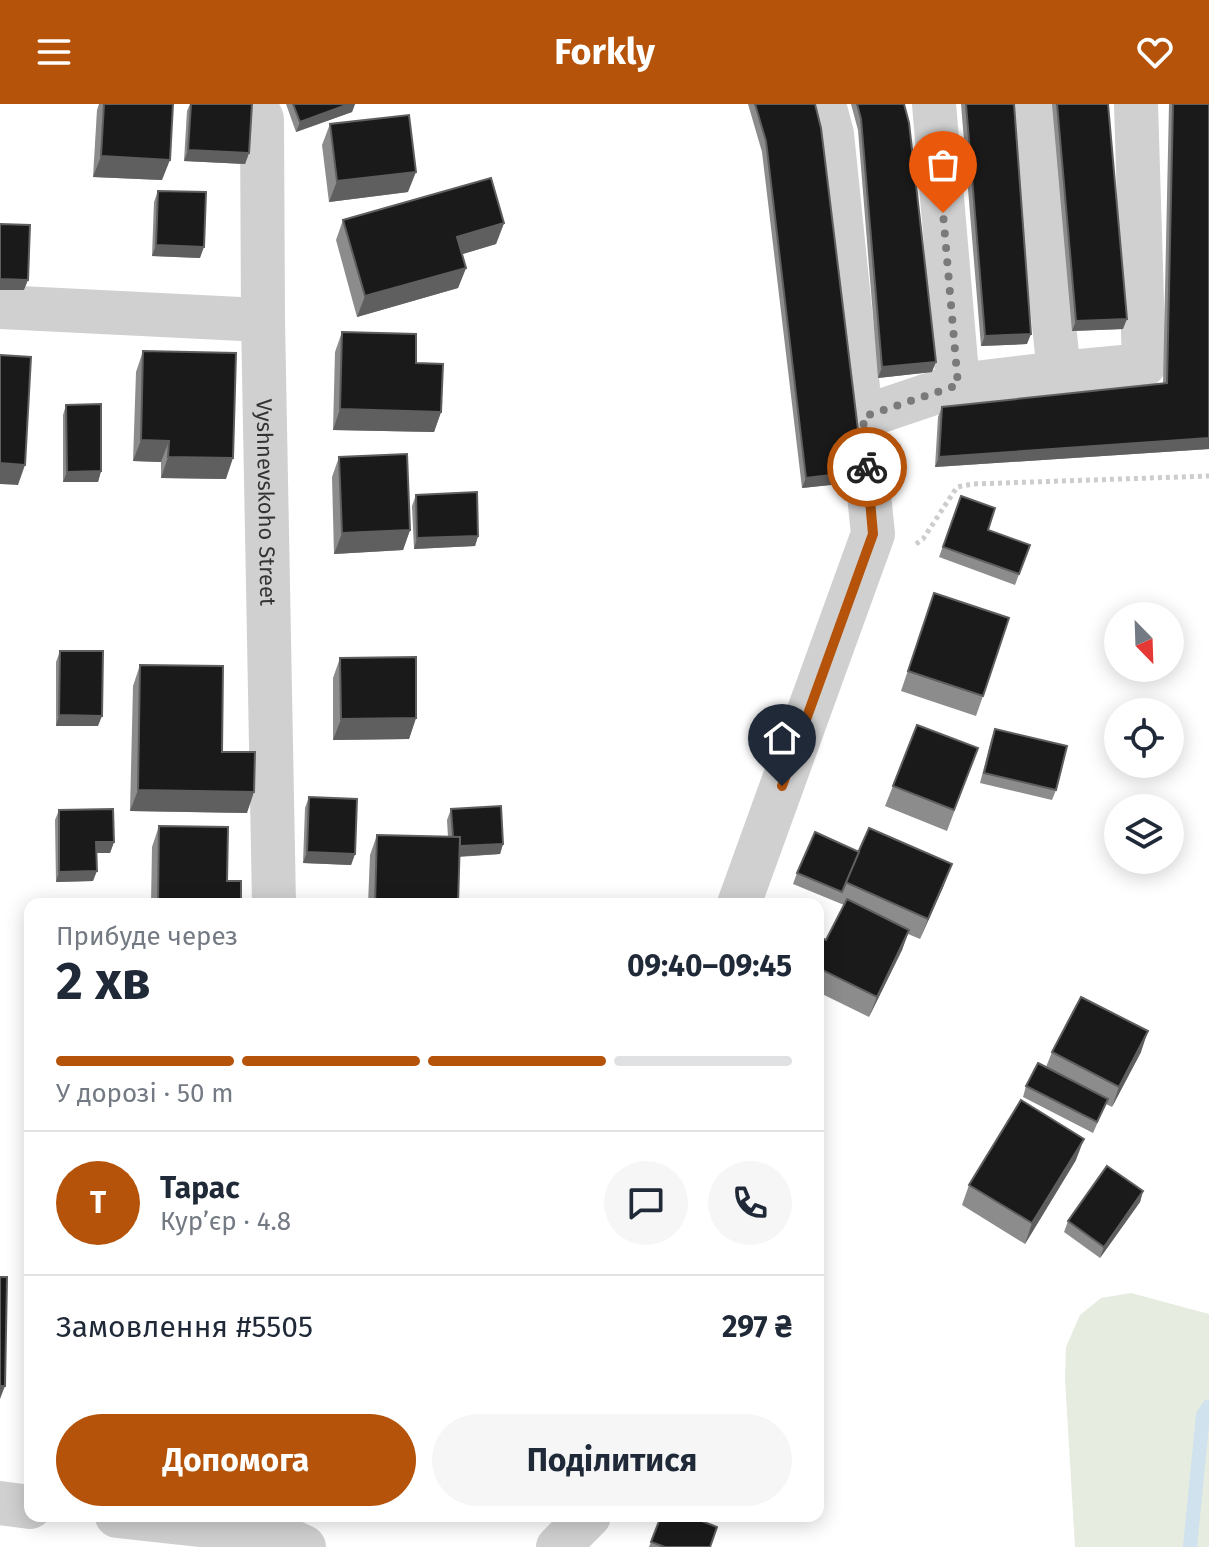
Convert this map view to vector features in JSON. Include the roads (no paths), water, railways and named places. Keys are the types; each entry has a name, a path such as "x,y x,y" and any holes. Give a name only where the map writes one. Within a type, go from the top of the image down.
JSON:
{"street":[{"name":"Vyshnevskoho Street","path":"255,104 262,119 274,898"},
{"path":"741,898 870,542 863,417 832,134 824,104"},
{"path":"934,104 958,385"},
{"path":"1031,104 1059,373"},
{"path":"863,417 958,385 1144,365 1136,104"},
{"path":"0,307 263,320"},
{"path":"0,1503 24,1506"},
{"path":"180,1522 284,1532"},
{"path":"558,1547 583,1522"}],"waterway":[{"path":"1190,1547 1203,1415 1209,1406"}]}
